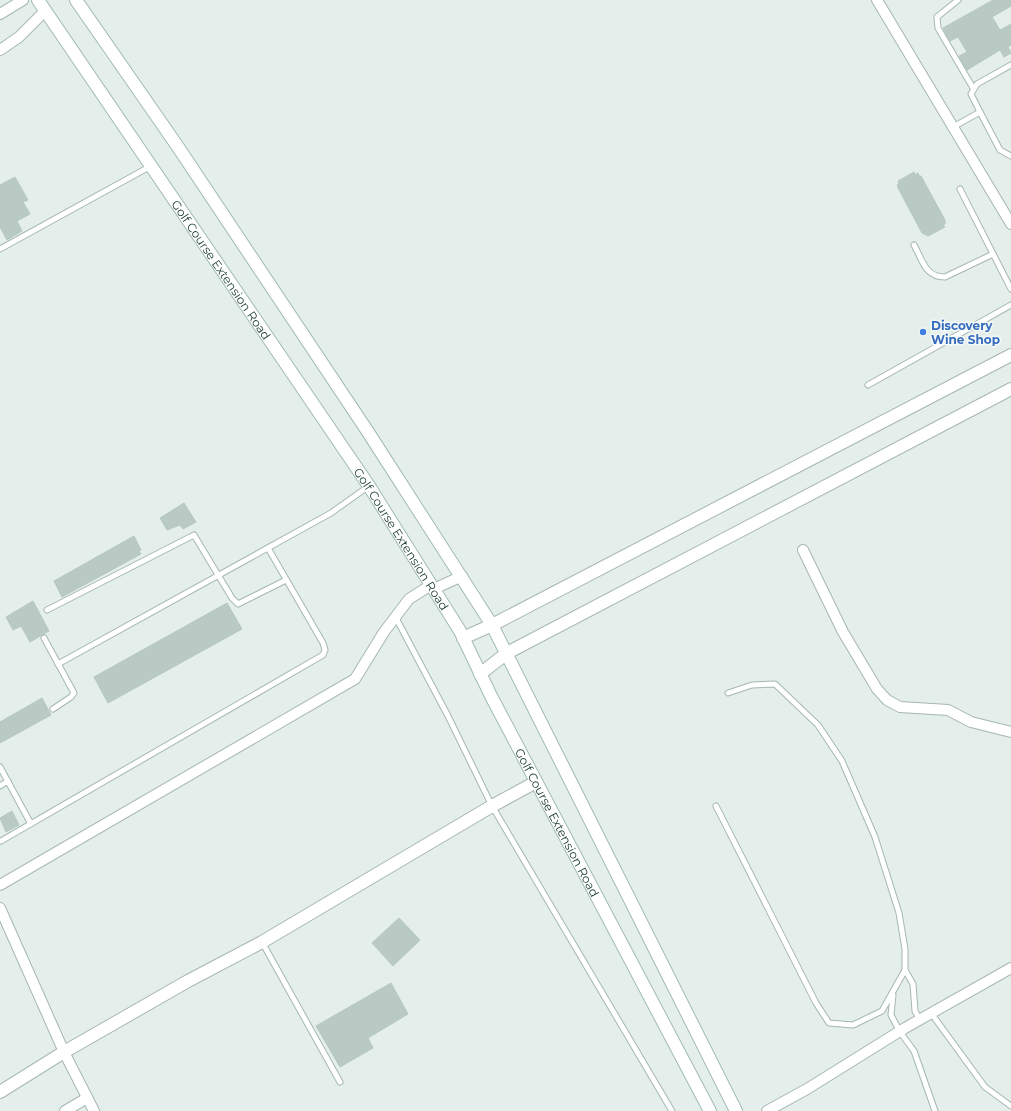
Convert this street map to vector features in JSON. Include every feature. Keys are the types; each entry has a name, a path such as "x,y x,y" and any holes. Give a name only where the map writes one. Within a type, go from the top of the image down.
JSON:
{"main road":[{"name":"Golf Course Extension Road","path":"38,0 369,486 433,587 463,638 536,782 710,1111"},
{"path":"76,0 180,150 462,576 492,624 736,1111"},
{"path":"463,638 1011,355"},
{"path":"480,674 507,653 1011,389"},
{"path":"0,1092 64,1052 188,981 262,942 492,806 536,782"}],"street":[{"path":"0,14 23,0"},
{"path":"877,0 1011,224"},
{"path":"0,50 19,37 45,11"},
{"path":"803,550 843,632 878,689 887,700 900,707 948,710 971,722 1011,732"},
{"path":"0,885 355,679 384,632 409,599 433,587 462,576"},
{"path":"0,908 64,1052 94,1111"},
{"path":"767,1111 931,1013 1011,968"},
{"path":"64,1111 87,1098"}],"lane":[{"path":"958,0 937,17 938,28 973,88"},
{"path":"1011,65 977,84 973,88 972,94 1000,150 1011,156"},
{"path":"953,127 980,112"},
{"path":"0,249 151,166"},
{"path":"960,189 1011,289"},
{"path":"914,245 930,274 937,277 945,277 993,254"},
{"path":"868,385 1011,305"},
{"path":"58,664 331,513 369,486"},
{"path":"47,610 192,535 198,539 232,598 238,604 286,580"},
{"path":"1,841 318,660 323,655 325,650 323,643 268,548"},
{"path":"396,618 448,716 492,806 672,1111"},
{"path":"44,638 73,690 73,695 53,709"},
{"path":"716,806 816,1003 829,1023 853,1025 882,1011 893,994 905,970 905,949 899,914 875,837 842,761 818,725 775,684 752,685 728,693"},
{"path":"0,767 31,824"},
{"path":"0,786 8,781"},
{"path":"262,942 340,1082"},
{"path":"905,970 913,984 915,1011 920,1020"},
{"path":"893,994 891,1015 900,1032 914,1051 935,1111"},
{"path":"931,1013 985,1087 1011,1106"}],"building":[{"path":"993,0 1011,0 1011,6 992,17 1000,30 1011,24 1011,45 1008,47 1011,53 1004,57 1000,50 967,70 959,56 967,52 958,37 950,41 943,28"},
{"path":"914,172 915,175 918,173 919,176 921,176 945,220 945,224 943,225 945,227 928,236 922,233 897,185 899,184 898,181"},
{"path":"15,177 28,200 23,202 30,214 17,221 22,231 7,240 0,227 0,185"},
{"path":"184,503 196,522 183,529 180,525 167,530 160,518"},
{"path":"134,536 141,550 139,551 141,554 62,597 54,581"},
{"path":"33,601 49,631 30,642 21,626 13,630 6,617"},
{"path":"227,603 242,629 108,703 94,677"},
{"path":"42,698 51,715 0,743 0,722"},
{"path":"12,811 19,825 6,832 0,818"},
{"path":"399,918 420,940 393,966 372,943"},
{"path":"391,983 408,1014 368,1038 373,1048 340,1067 316,1026"}],"place":[{"name":"Discovery Wine Shop","path":"923,332"}]}
